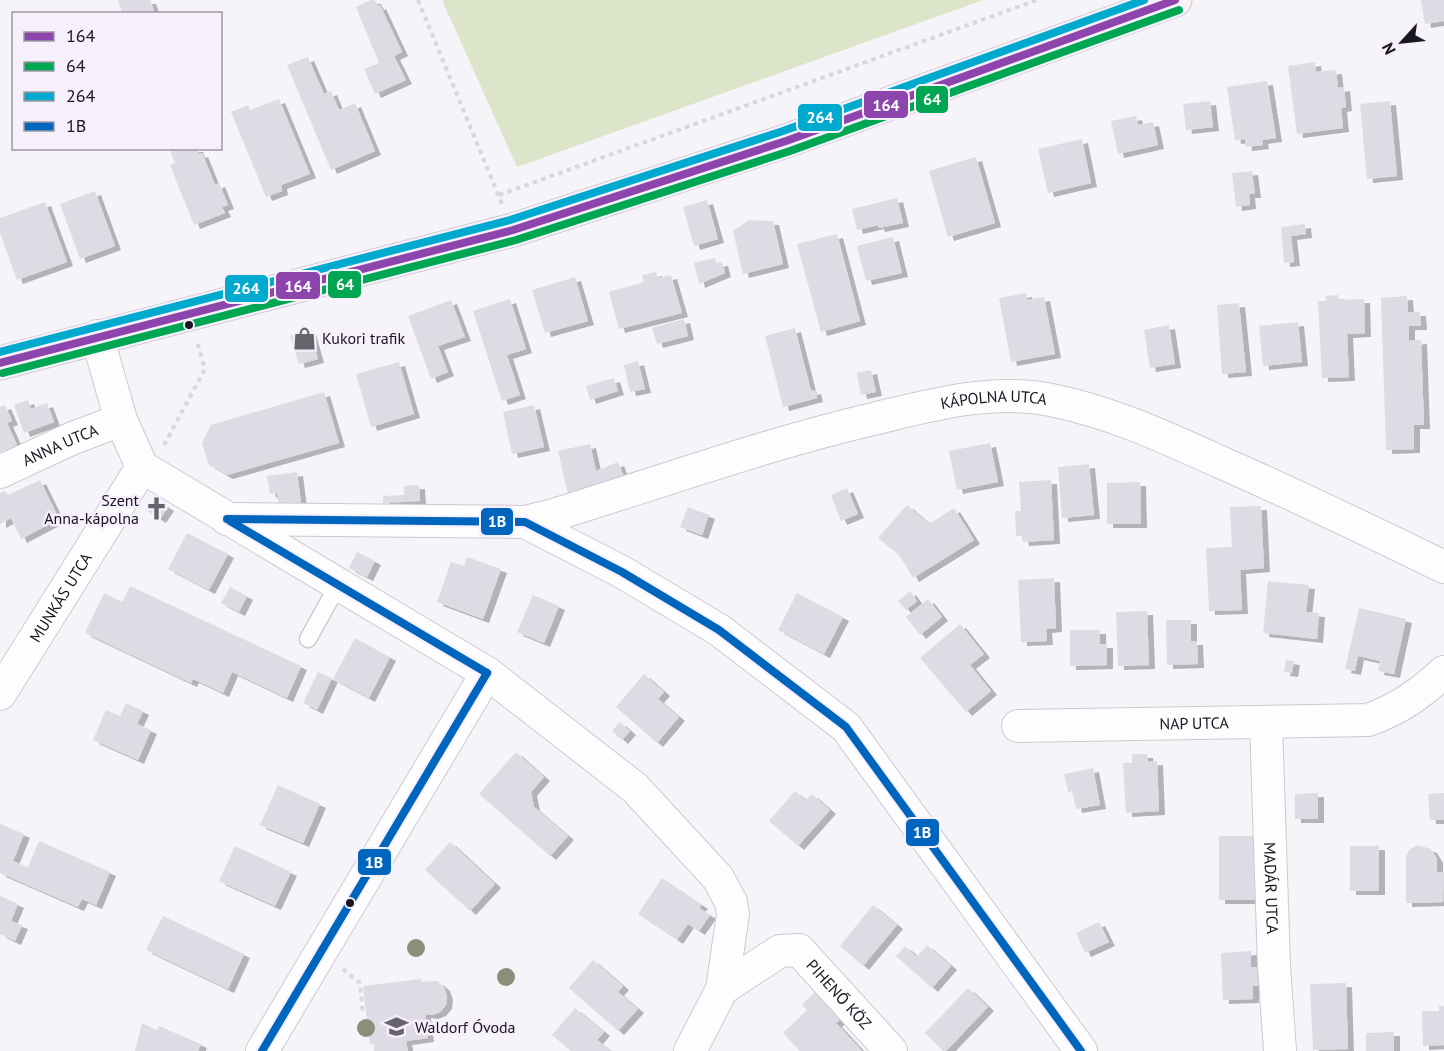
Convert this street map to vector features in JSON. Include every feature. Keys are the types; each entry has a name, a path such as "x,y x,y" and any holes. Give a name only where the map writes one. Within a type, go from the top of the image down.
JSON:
{"main road":[{"path":"0,363 513,230 786,141 1175,0"}],"street":[{"path":"97,336 121,420 146,470 487,673 636,788 718,878 732,902 733,914 722,989 690,1051"},
{"name":"KÁPOLNA UTCA","path":"525,522 817,432 945,401 993,397 1049,400 1130,421 1272,484 1444,567"},
{"name":"ANNA UTCA","path":"0,472 121,420"},
{"name":"MUNKÁS UTCA","path":"0,694 146,470"},
{"path":"227,519 525,522 622,572 719,630 846,727 1081,1051"},
{"name":"NAP UTCA","path":"1018,726 1368,720 1393,711 1416,698 1444,672"},
{"path":"262,1051 487,673"},
{"name":"MADÁR UTCA","path":"1266,723 1274,966 1280,1051"},
{"name":"PIHENŐ KÖZ","path":"722,989 780,951 799,950 891,1051"}],"lane":[{"path":"308,639 338,585"}],"path":[{"path":"418,0 513,230"},
{"path":"499,195 1037,0"},
{"path":"146,470 205,369 196,336"},
{"path":"321,955 360,983 363,1014"}],"green space":[{"path":"442,0 983,0 517,167"}],"building":[{"path":"118,0 150,0 154,12 122,12"},
{"path":"375,0 378,6 380,5 402,52 394,56 406,80 375,94 364,69 379,63 356,7"},
{"path":"1421,0 1444,0 1444,21 1425,24"},
{"path":"308,57 324,94 331,91 339,110 355,103 375,151 331,170 287,65"},
{"path":"1315,62 1316,72 1336,70 1338,88 1344,87 1346,107 1341,108 1343,128 1297,134 1288,66"},
{"path":"1267,81 1276,138 1262,140 1263,145 1246,147 1245,139 1235,140 1227,87"},
{"path":"279,99 310,174 281,185 282,191 266,197 231,112 248,105 250,110"},
{"path":"1210,101 1213,127 1186,130 1183,104"},
{"path":"1390,101 1397,176 1367,179 1360,104"},
{"path":"1136,116 1138,125 1153,122 1158,145 1118,154 1111,121"},
{"path":"1082,139 1091,183 1048,193 1038,149"},
{"path":"170,150 198,150 199,154 202,153 215,185 219,183 228,205 222,207 225,213 194,225 170,165 175,163"},
{"path":"976,157 995,223 948,237 929,171"},
{"path":"1252,171 1255,194 1249,194 1250,205 1236,207 1232,173"},
{"path":"95,191 115,246 80,259 60,204"},
{"path":"897,198 903,223 857,230 852,209"},
{"path":"707,200 718,239 694,246 683,207"},
{"path":"45,202 67,262 17,280 0,233 0,218"},
{"path":"749,220 773,221 783,264 743,274 733,231"},
{"path":"1305,224 1306,234 1291,236 1294,262 1284,263 1281,227"},
{"path":"837,234 860,321 821,332 797,244"},
{"path":"893,237 902,273 866,281 857,246"},
{"path":"715,258 716,263 722,262 725,273 699,284 694,263"},
{"path":"656,272 658,278 671,275 682,313 619,329 609,292 644,282 642,275"},
{"path":"575,277 588,321 545,333 532,290"},
{"path":"1026,293 1027,300 1044,297 1055,354 1011,362 999,298"},
{"path":"1338,295 1338,300 1364,299 1365,333 1347,334 1349,377 1322,378 1318,301 1326,301 1325,296"},
{"path":"1407,296 1408,312 1420,312 1421,326 1409,326 1409,341 1421,340 1424,425 1414,425 1414,449 1386,450 1381,298"},
{"path":"510,299 526,349 507,355 520,395 502,401 473,311"},
{"path":"451,300 465,337 438,346 448,372 431,379 408,316"},
{"path":"1239,303 1246,372 1222,374 1217,305"},
{"path":"684,319 688,336 657,344 652,328"},
{"path":"1298,322 1302,362 1263,366 1259,326"},
{"path":"1169,325 1175,364 1150,368 1144,330"},
{"path":"795,328 811,391 815,390 817,398 783,407 765,336"},
{"path":"310,330 318,359 299,364 290,336"},
{"path":"638,361 645,389 630,392 624,365"},
{"path":"399,362 414,414 371,427 356,374"},
{"path":"871,370 876,392 861,395 857,373"},
{"path":"614,378 618,391 590,400 586,386"},
{"path":"324,392 339,443 227,475 209,465 202,443 211,425"},
{"path":"28,400 31,409 47,403 54,422 24,433 14,405"},
{"path":"5,405 12,421 7,423 17,445 0,453 0,407"},
{"path":"534,405 544,447 512,454 503,412"},
{"path":"990,443 998,482 957,490 949,451"},
{"path":"590,444 596,471 618,462 624,477 599,487 568,494 558,451"},
{"path":"1089,464 1094,515 1062,518 1058,467"},
{"path":"297,472 301,503 279,507 277,493 270,494 267,476"},
{"path":"40,480 59,519 21,539 11,518 0,524 0,493 5,491 8,495"},
{"path":"1051,480 1054,540 1023,542 1022,536 1016,536 1015,511 1021,511 1019,482"},
{"path":"1140,482 1141,524 1107,524 1107,483"},
{"path":"419,485 420,501 383,503 383,496 404,495 404,486"},
{"path":"847,488 858,514 841,521 831,495"},
{"name":"Szent Anna-kápolna","path":"154,498 168,507 160,519 146,510"},
{"path":"907,505 929,524 954,508 974,540 913,578 900,556 878,538"},
{"path":"1261,506 1264,568 1240,570 1242,610 1209,611 1206,548 1232,547 1230,507"},
{"path":"688,507 709,515 702,535 680,527"},
{"path":"187,533 228,554 209,590 168,569"},
{"path":"357,552 375,561 367,577 349,568"},
{"path":"467,557 501,569 483,619 437,602 451,562 464,566"},
{"path":"1054,578 1056,628 1046,629 1047,641 1021,642 1018,580"},
{"path":"1268,581 1309,585 1306,612 1319,613 1317,639 1263,633"},
{"path":"130,586 301,666 287,698 232,672 223,693 193,679 191,683 85,633 104,593 122,602"},
{"path":"230,587 247,596 239,612 221,603"},
{"path":"910,591 917,601 906,610 898,601"},
{"path":"797,593 843,617 824,654 778,630"},
{"path":"533,595 559,606 544,643 517,632"},
{"path":"928,599 942,617 920,635 906,617"},
{"path":"1359,608 1406,619 1394,674 1378,671 1380,661 1358,656 1355,671 1345,669"},
{"path":"1147,611 1149,665 1118,666 1116,612"},
{"path":"1166,620 1191,620 1191,641 1197,641 1198,664 1167,665"},
{"path":"960,624 984,654 970,665 991,691 966,712 920,658"},
{"path":"1070,630 1100,630 1100,644 1107,644 1107,665 1070,666"},
{"path":"355,638 390,657 369,698 333,679"},
{"path":"1286,660 1294,661 1292,673 1284,672"},
{"path":"318,672 332,678 317,710 303,703"},
{"path":"644,674 664,692 658,699 679,717 657,743 616,707"},
{"path":"126,703 143,711 137,724 151,730 138,760 93,740 106,710 120,716"},
{"path":"620,722 630,731 622,740 612,731"},
{"path":"516,752 544,777 531,792 534,807 568,836 550,856 479,794"},
{"path":"1132,754 1147,754 1148,762 1157,761 1159,811 1126,813 1123,763 1132,763"},
{"path":"1093,768 1100,805 1076,809 1072,791 1068,792 1064,774"},
{"path":"278,785 320,804 303,843 260,825"},
{"path":"795,791 806,800 812,794 830,810 798,846 769,821"},
{"path":"1318,793 1318,819 1295,819 1295,794"},
{"path":"1444,793 1444,820 1430,820 1428,794"},
{"path":"0,824 24,834 13,861 28,867 39,841 110,872 96,905 82,899 78,907 0,873"},
{"path":"1219,836 1258,836 1258,900 1219,900"},
{"path":"450,842 495,884 470,911 425,870"},
{"path":"1418,845 1431,849 1437,859 1437,873 1444,872 1443,902 1406,903 1406,856 1410,849"},
{"path":"235,846 291,872 275,906 219,881"},
{"path":"1350,846 1379,846 1379,891 1350,891"},
{"path":"662,878 702,905 699,908 710,915 699,931 688,924 677,940 638,914"},
{"path":"0,896 18,904 11,921 22,925 15,941 0,934"},
{"path":"873,905 897,925 863,966 840,946"},
{"path":"163,916 244,954 228,989 146,950"},
{"path":"1099,922 1109,942 1085,953 1076,933"},
{"path":"927,945 951,966 932,988 896,956 905,946 917,957"},
{"path":"1251,951 1251,967 1257,967 1258,986 1253,986 1253,999 1223,1000 1221,953"},
{"path":"593,960 623,986 618,992 638,1009 618,1031 569,988"},
{"name":"Waldorf Óvoda","path":"421,979 422,982 437,981 444,987 447,996 446,1005 440,1012 432,1015 425,1014 428,1038 406,1041 408,1051 374,1051 374,1044 370,1045 363,986"},
{"path":"1346,983 1348,1049 1313,1050 1310,984"},
{"path":"819,988 845,1015 836,1023 862,1051 800,1051 783,1033 807,1010 802,1005"},
{"path":"968,988 988,1007 946,1051 943,1051 925,1033"},
{"path":"1439,1006 1444,1006 1444,1045 1423,1046 1422,1011 1439,1011"},
{"path":"575,1008 604,1032 597,1040 611,1051 571,1051 552,1035"},
{"path":"142,1023 157,1030 159,1026 201,1044 198,1051 135,1051"},
{"path":"1394,1032 1394,1051 1366,1051 1366,1033"}],"transit line":[{"name":"264","path":"0,352 510,220 783,131 1144,0"},
{"name":"164","path":"0,363 513,230 786,141 1175,0"},
{"name":"64","path":"3,373 516,240 790,151 1179,10"},
{"name":"1B","path":"227,519 525,522 622,572 719,630 846,727 1081,1051"},
{"name":"1B","path":"230,521 487,673"},
{"name":"1B","path":"262,1051 487,673"}],"place":[{"name":"Kukori trafik","path":"304,338"},
{"name":"Szent Anna-kápolna","path":"157,509"},
{"name":"Waldorf Óvoda","path":"397,1027"}]}
